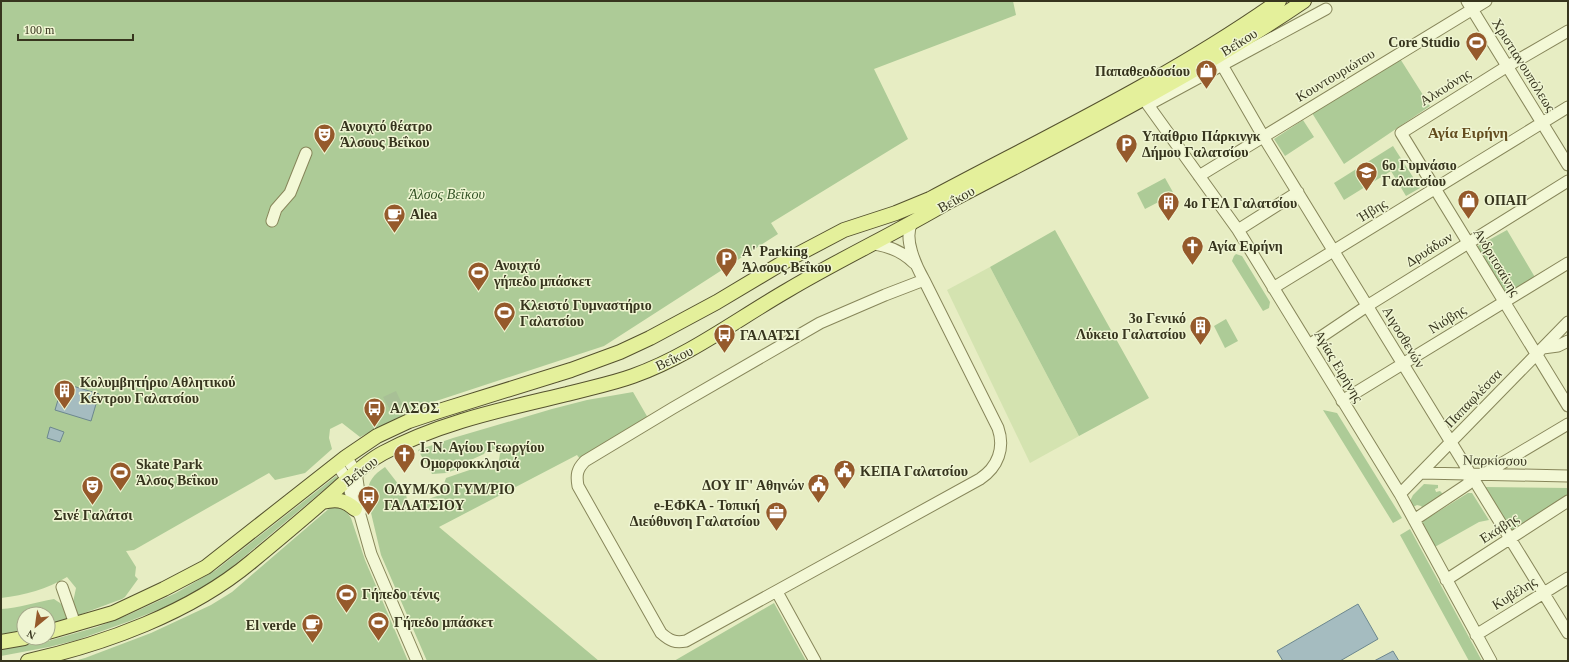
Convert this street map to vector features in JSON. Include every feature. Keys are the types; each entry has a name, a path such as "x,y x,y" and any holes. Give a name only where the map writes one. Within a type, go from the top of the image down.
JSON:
{"main road":[{"name":"Βεΐκου","path":"56,630 113,613 206,567 342,461 377,436 409,421 571,370 620,352 650,338 717,302 789,259 844,230 896,213 930,199 1132,92 1210,47 1252,21 1280,1"},
{"name":"Βεΐκου","path":"28,661 76,649 121,634 198,599 218,587 249,564 368,462 413,438 472,418 614,382 633,376 671,360 715,336 787,290 912,224 948,202 1146,102 1221,60 1304,1"},
{"path":"322,502 342,500 349,504 357,512"},
{"path":"1,642 16,639"}],"street":[{"name":"Κουντουριώτου","path":"1199,176 1470,5 1486,1"},
{"name":"Χριστιανουπόλεως","path":"1470,5 1506,67 1568,165"},
{"path":"1221,60 1326,9"},
{"name":"Αλκυόνης","path":"1401,133 1506,67 1568,31"},
{"name":"Αιγοσθενών","path":"1221,60 1263,136 1568,633"},
{"name":"Αγίας Ειρήνης","path":"1146,102 1238,230 1309,345 1400,494 1491,661"},
{"name":"Ήβης","path":"1273,288 1568,107"},
{"name":"Ανδριτσαίνης","path":"1401,133 1504,302 1540,351 1568,406"},
{"path":"272,221 276,209 290,193 306,153"},
{"name":"Δρυάδων","path":"1309,345 1468,242 1568,181"},
{"path":"1238,230 1298,192"},
{"path":"912,224 909,233 914,263 924,280 998,428 1001,441 998,458 988,473 980,479 777,592 686,641 676,642 668,640 661,633 578,486 576,477 578,468 584,461 820,323 884,295 924,280"},
{"path":"873,244 888,246 896,249 914,263"},
{"name":"Νιόβης","path":"1342,401 1568,263"},
{"name":"Παπαφλέσσα","path":"1400,494 1568,322"},
{"path":"1540,351 1558,346 1568,341"},
{"path":"1483,474 1568,424"},
{"path":"342,461 352,476 357,512 371,554 417,661"},
{"name":"Ναρκίσσου","path":"1421,473 1568,476"},
{"path":"1414,520 1468,484 1471,474"},
{"name":"Εκάβης","path":"1446,580 1568,501"},
{"name":"Κυβέλης","path":"1476,635 1568,578"},
{"path":"62,587 75,624"},
{"path":"777,592 814,661"}],"green space":[{"name":"Άλσος Βεΐκου","path":"1,1 1013,1 1016,15 874,69 908,139 771,223 778,234 604,346 421,406 360,437 342,423 330,429 329,438 332,449 305,473 275,480 269,473 134,550 126,551 136,567 135,576 138,579 125,597 76,616 73,602 76,588 67,577 36,591 1,598"},
{"path":"1399,57 1430,106 1344,164 1312,113"},
{"path":"1303,120 1314,137 1285,156 1274,139"},
{"path":"1393,146 1420,188 1406,196 1391,171 1344,200 1334,183"},
{"path":"1165,178 1174,194 1145,209 1137,193"},
{"path":"1055,230 1149,398 1079,436 990,267"},
{"path":"1507,230 1536,279 1505,297 1476,247"},
{"path":"1236,254 1242,256 1270,302 1269,308 1263,311 1232,261"},
{"path":"990,267 1079,436 1030,463 947,290"},
{"path":"1226,319 1238,341 1225,348 1214,326"},
{"path":"396,391 402,404 390,410 383,397"},
{"path":"633,392 648,418 580,459 577,455 439,527 599,661 427,661 381,555 367,496 372,479 385,467 406,494 408,506 440,495 446,478 499,460 501,447 485,452 484,454 464,463 461,468 446,473 432,474 418,450 453,438 552,409 587,400"},
{"path":"1323,410 1337,413 1402,518 1393,523"},
{"path":"336,476 338,478 221,576 180,601 77,640 56,645 56,639 97,627 128,615 176,593 216,570"},
{"path":"1424,484 1438,485 1438,488 1435,489 1436,492 1440,491 1443,494 1423,508 1417,505 1413,507 1410,501 1413,495"},
{"path":"1484,487 1568,488 1568,496 1511,531"},
{"path":"1468,493 1472,493 1489,520 1479,522 1433,548 1420,523"},
{"path":"332,506 346,511 351,518 365,560 408,661 74,661 151,633 211,605 232,592"},
{"path":"1410,529 1482,661 1469,661 1400,535"},
{"path":"54,599 68,612 69,619 56,623 56,606 19,606"},
{"path":"774,603 806,661 674,661"},
{"path":"16,607 16,632 1,635 1,609"},
{"path":"19,646 53,646 1,656 1,649"}],"water":[{"path":"63,383 99,394 91,421 55,410"},
{"path":"50,427 64,432 60,442 47,438"},
{"path":"1358,604 1378,639 1340,661 1283,661 1277,651"},
{"path":"1393,651 1399,661 1374,661"}],"place":[{"name":"Core Studio","path":"1476,62"},
{"name":"Παπαθεοδοσίου","path":"1206,90"},
{"name":"Ανοιχτό θέατρο Άλσους Βεΐκου","path":"324,154"},
{"name":"Υπαίθριο Πάρκινγκ Δήμου Γαλατσίου","path":"1126,164"},
{"name":"6ο Γυμνάσιο Γαλατσίου","path":"1366,192"},
{"name":"ΟΠΑΠ","path":"1469,220"},
{"name":"4ο ΓΕΛ Γαλατσίου","path":"1169,222"},
{"name":"Alea","path":"394,234"},
{"name":"Αγία Ειρήνη","path":"1193,266"},
{"name":"Α' Parking Άλσους Βεΐκου","path":"727,278"},
{"name":"Ανοιχτό γήπεδο μπάσκετ","path":"479,292"},
{"name":"Κλειστό Γυμναστήριο Γαλατσίου","path":"504,332"},
{"name":"3ο Γενικό Λύκειο Γαλατσίου","path":"1201,346"},
{"name":"ΓΑΛΑΤΣΙ","path":"725,354"},
{"name":"Κολυμβητήριο Αθλητικού Κέντρου Γαλατσίου","path":"65,410"},
{"name":"ΑΛΣΟΣ","path":"375,428"},
{"name":"Ι. Ν. Αγίου Γεωργίου Ομορφοκκλησιά","path":"404,474"},
{"name":"ΚΕΠΑ Γαλατσίου","path":"845,490"},
{"name":"Skate Park Άλσος Βεΐκου","path":"121,492"},
{"name":"ΔΟΥ ΙΓ' Αθηνών","path":"819,504"},
{"name":"Σινέ Γαλάτσι","path":"93,506"},
{"name":"ΟΛΥΜ/ΚΟ ΓΥΜ/ΡΙΟ ΓΑΛΑΤΣΙΟΥ","path":"369,516"},
{"name":"e-ΕΦΚΑ - Τοπική Διεύθυνση Γαλατσίου","path":"776,532"},
{"name":"Γήπεδο τένις","path":"347,614"},
{"name":"Γήπεδο μπάσκετ","path":"378,642"},
{"name":"El verde","path":"312,644"}],"district":[{"name":"Αγία Ειρήνη","path":"1468,133"}]}
